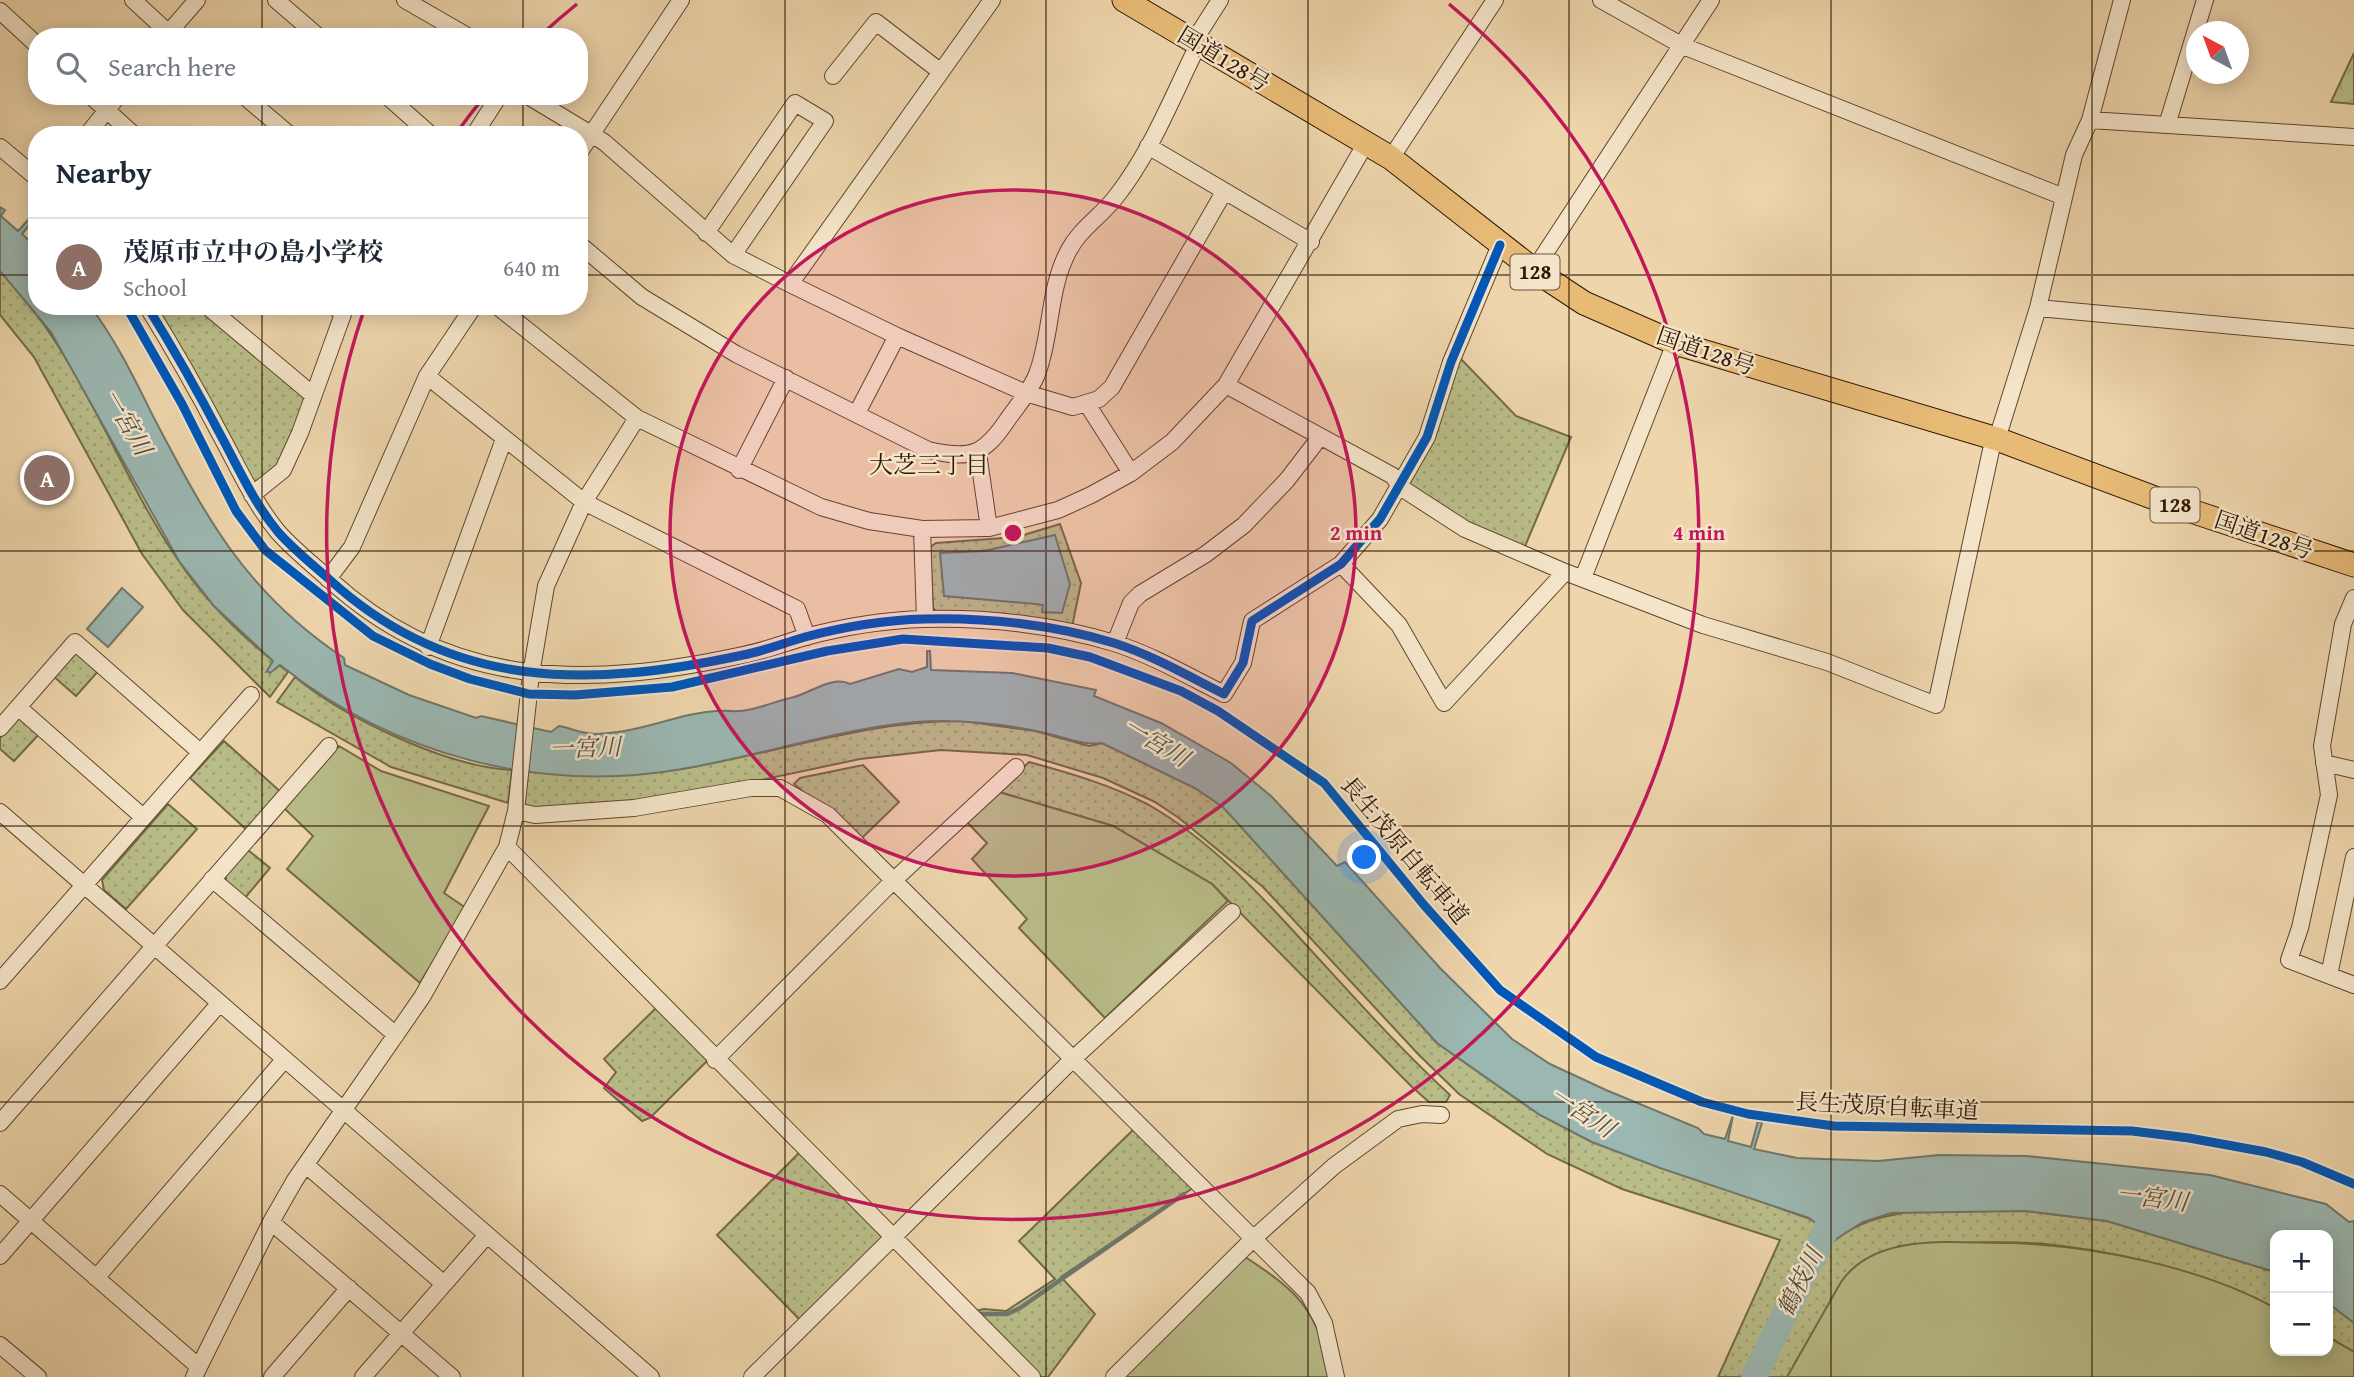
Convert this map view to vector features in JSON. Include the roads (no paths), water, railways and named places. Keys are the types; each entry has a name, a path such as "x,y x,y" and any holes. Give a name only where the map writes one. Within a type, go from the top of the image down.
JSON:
{"highway":[{"name":"国道128号","path":"1124,0 1391,158 1500,245 1584,303 1675,343 1997,439 2176,506 2353,566"}],"street":[{"path":"133,0 161,28"},
{"path":"175,28 197,0"},
{"path":"276,0 296,6 312,28"},
{"path":"405,0 453,28"},
{"path":"588,141 681,0"},
{"path":"790,284 992,0"},
{"path":"588,252 642,297 736,354 929,450 951,456 978,453 994,440 1037,375 1060,270 1069,249 1084,228 1115,199 1148,146 1199,43 1199,33 1220,0"},
{"path":"1391,158 1495,0"},
{"path":"1601,0 1683,46 2064,197"},
{"path":"1534,270 1711,0"},
{"path":"1226,385 1393,476 1400,487 1465,529 1565,572 1703,625 1827,662 1936,705 1991,450 1997,439 2038,308 2074,155 2090,120 2122,0"},
{"path":"2167,125 2205,0"},
{"path":"0,11 28,37"},
{"path":"833,76 876,22 941,72"},
{"path":"706,233 795,103 825,121 733,255"},
{"path":"100,105 124,126"},
{"path":"94,126 111,105"},
{"path":"255,105 279,126"},
{"path":"397,105 421,126"},
{"path":"480,126 493,105"},
{"path":"543,105 578,126"},
{"path":"2090,120 2354,137"},
{"path":"588,132 654,182 706,233 733,255 897,336 1026,393 1073,407 1087,404 1112,387 1224,192"},
{"path":"508,315 638,418 739,470 821,507 869,521 922,529 989,527 1058,510 1131,473 1172,442 1226,385 1366,143"},
{"path":"1148,146 1311,242"},
{"path":"0,147 28,170"},
{"path":"156,315 252,495 278,532 328,579 386,624 428,647 488,666 531,674 604,676 661,671 747,654 807,636 865,625 925,619 1052,629 1115,643 1224,694 1243,663 1252,621 1341,564 1380,519 1400,487 1427,438 1451,362 1500,245"},
{"path":"2038,308 2354,338"},
{"path":"218,315 313,395"},
{"path":"252,495 282,470 344,315"},
{"path":"328,579 352,547 426,376 468,315"},
{"path":"857,413 897,336"},
{"path":"1583,579 1675,343"},
{"path":"426,376 584,502 797,609 807,636"},
{"path":"739,470 786,378"},
{"path":"1087,404 1131,473"},
{"path":"0,1194 197,1372 271,1222 306,1165 422,997 507,847 516,811 528,694 546,586 584,502 638,418"},
{"path":"1115,643 1131,603 1140,594 1206,554 1244,525 1287,480 1320,437"},
{"path":"428,647 504,439"},
{"path":"978,453 989,527"},
{"path":"922,529 925,619"},
{"path":"1341,564 1399,625 1444,704 1565,572"},
{"path":"2354,598 2343,624 2322,746 2329,795 2303,915 2289,960 2354,985"},
{"path":"0,728 75,642 200,752"},
{"path":"0,981 251,695"},
{"path":"18,707 143,817"},
{"path":"0,1123 329,746"},
{"path":"2324,763 2354,771"},
{"path":"716,1060 893,881 1016,767"},
{"path":"516,811 535,815 634,808 751,788 780,788 828,815 1308,1293 1324,1323 1336,1377"},
{"path":"0,812 651,1377"},
{"path":"507,847 1032,1377"},
{"path":"2329,975 2354,857"},
{"path":"212,879 396,1035"},
{"path":"752,1377 1072,1060 1232,912"},
{"path":"0,1256 219,1004"},
{"path":"96,1278 284,1060"},
{"path":"1114,1377 1254,1238 1334,1166 1398,1119 1422,1114 1441,1115"},
{"path":"306,1165 444,1284"},
{"path":"271,1222 452,1377"},
{"path":"363,1377 487,1235"},
{"path":"272,1377 349,1288"},
{"path":"0,1345 38,1377"}],"water":[{"path":"0,207 5,210 1,216 18,231 28,220 28,227 22,234 28,240 28,304 0,271"},
{"name":"一宮川","path":"37,315 96,315 125,361 192,489 232,552 255,580 280,607 344,658 345,665 409,695 476,718 481,716 551,732 559,726 595,734 629,730 701,713 746,710 794,697 829,683 850,684 899,669 912,672 927,667 927,651 930,651 931,670 1012,673 1096,690 1094,696 1161,723 1231,763 1271,796 1337,866 1345,862 1440,968 1512,1039 1550,1064 1698,1128 1704,1134 1725,1139 1733,1115 1728,1141 1751,1147 1758,1121 1762,1123 1754,1149 1797,1158 1878,1161 1939,1155 2026,1156 2210,1175 2326,1204 2349,1222 2354,1221 2354,1323 2333,1307 2333,1230 2270,1230 2270,1270 2107,1221 2026,1211 1891,1213 1863,1222 1836,1239 1809,1218 1592,1142 1540,1115 1437,1043 1223,807 1195,788 1102,743 1078,742 1036,731 991,724 961,721 915,722 857,730 682,769 628,775 575,776 522,771 470,760 419,744 370,723 324,696 280,665 270,673 267,671 273,661 214,606 179,561 51,332"},
{"path":"1055,535 1070,584 1062,613 1042,612 1043,605 944,596 940,553 984,551"},
{"path":"122,588 143,607 108,647 87,629"}],"waterway":[{"path":"981,1314 1007,1314 1020,1308 1184,1194"},
{"name":"鶴枝川","path":"1754,1377 1826,1230 1837,1198"}],"place":[{"name":"茂原市立中の島小学校","path":"47,478"}],"district":[{"name":"大芝三丁目","path":"929,465"}]}
